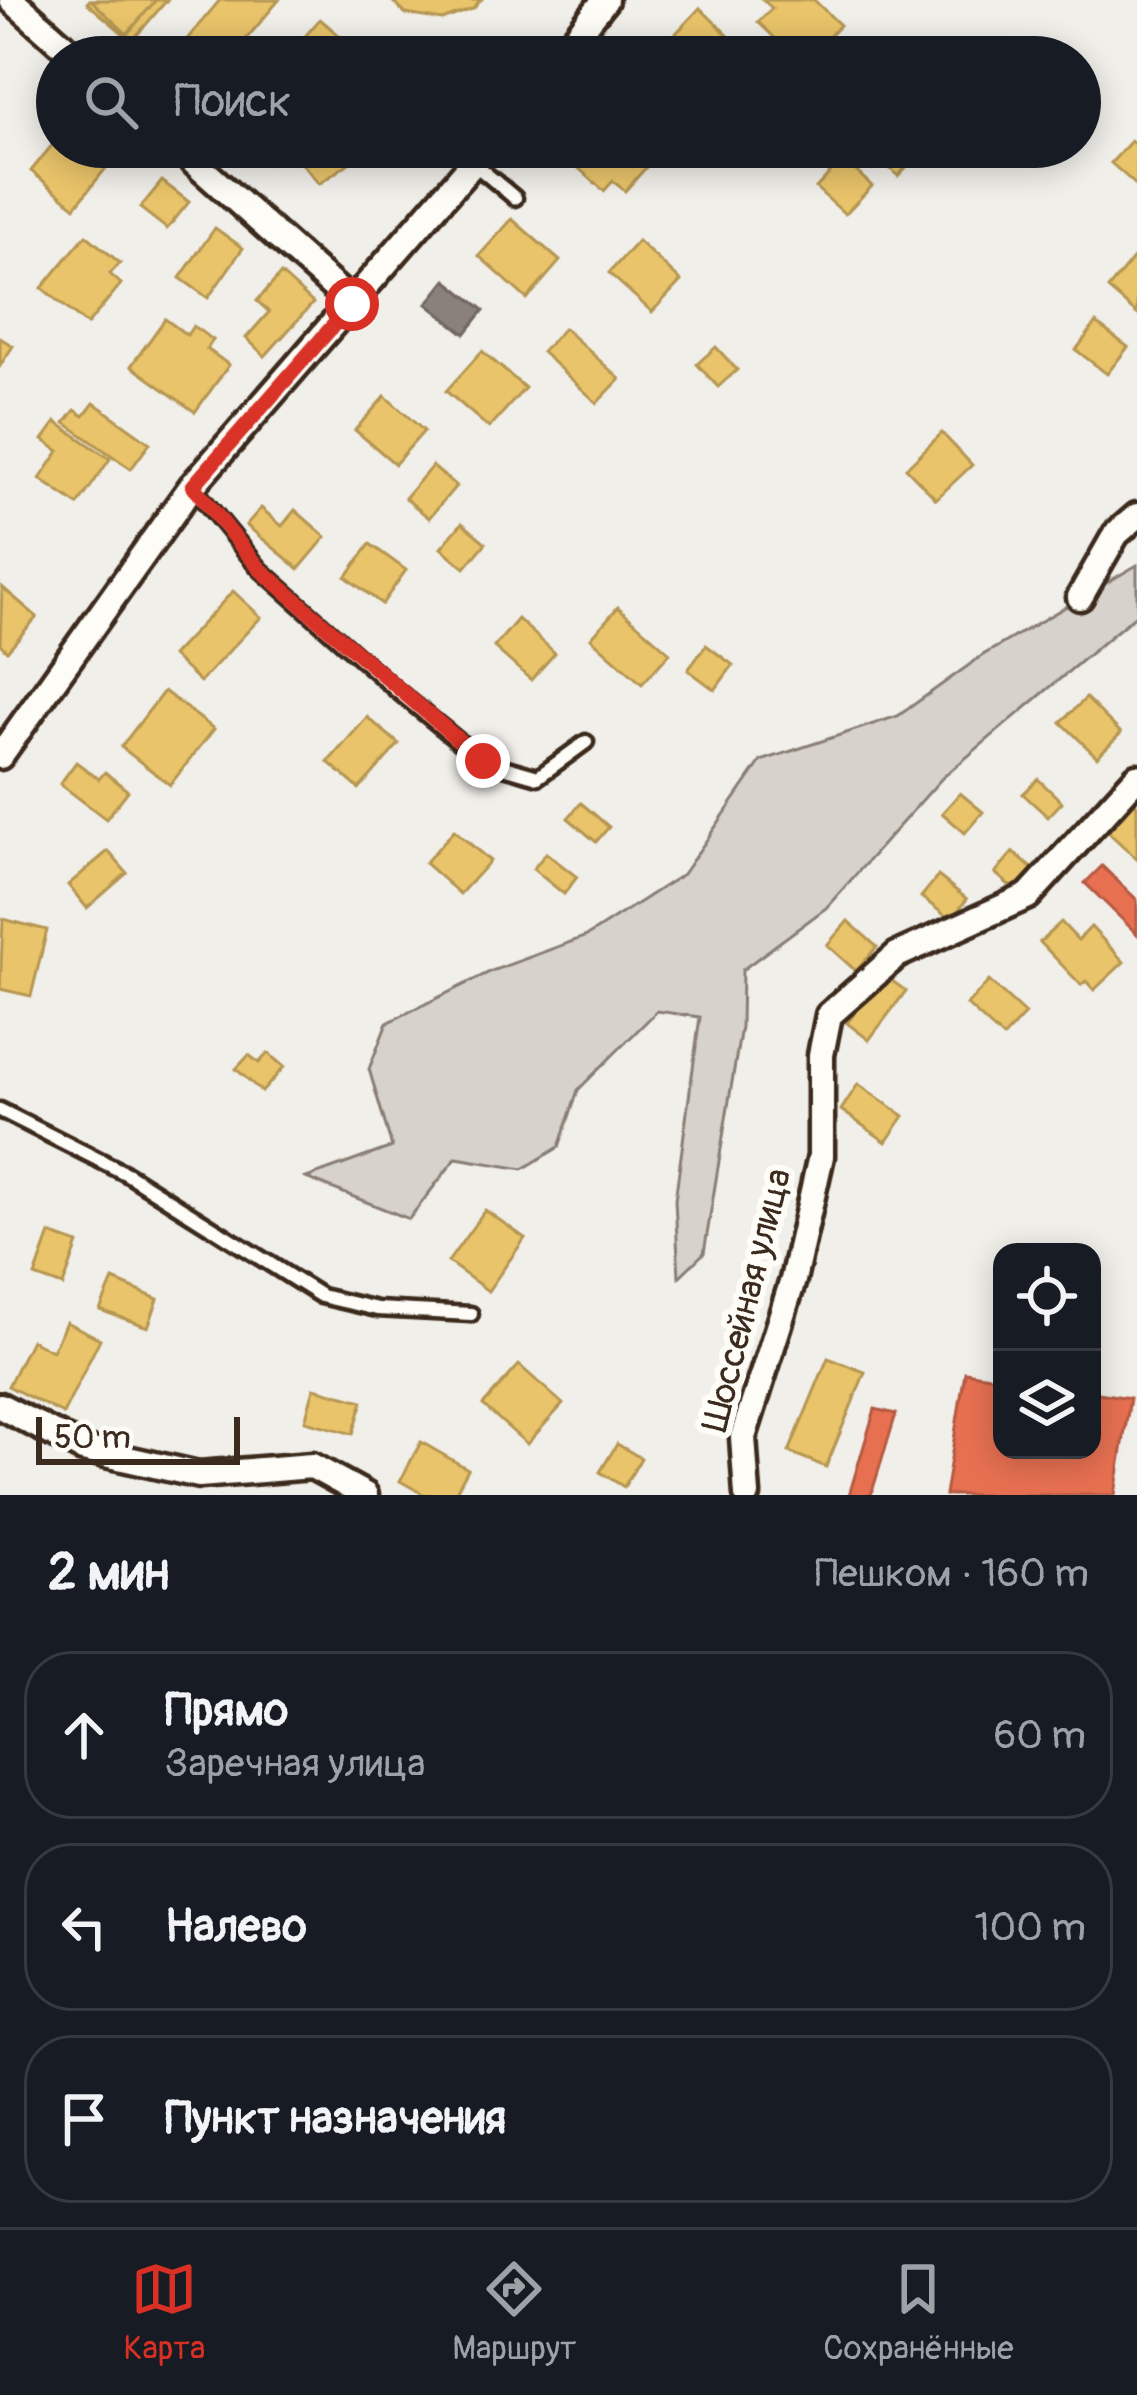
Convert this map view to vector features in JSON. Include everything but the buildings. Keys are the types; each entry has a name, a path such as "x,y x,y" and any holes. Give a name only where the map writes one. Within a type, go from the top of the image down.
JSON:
{"street":[{"path":"12,0 52,36"},
{"path":"577,36 605,0"},
{"path":"200,168 352,304"},
{"path":"0,756 4,743 193,486 469,168"},
{"path":"1080,597 1116,534 1137,517"},
{"name":"Шоссейная улица","path":"748,1495 743,1436 793,1280 821,1156 821,1054 829,1015 897,955 1028,896 1137,777"},
{"path":"0,1406 83,1449 199,1475 312,1466 365,1495"}],"lane":[{"path":"491,168 515,198"},
{"path":"193,486 260,569 483,761 538,777 586,742"},
{"path":"0,1110 127,1174 321,1296 377,1310 471,1314"}],"shaded area":[{"path":"1137,565 1137,614 942,778 826,908 742,970 741,1027 704,1253 679,1277 675,1200 700,1017 657,1011 578,1090 559,1147 523,1169 456,1158 409,1219 306,1178 392,1147 369,1069 387,1023 492,971 587,936 683,874 761,761 898,716 983,655"}],"route":[{"path":"352,304 193,486 260,569 483,761"}]}
